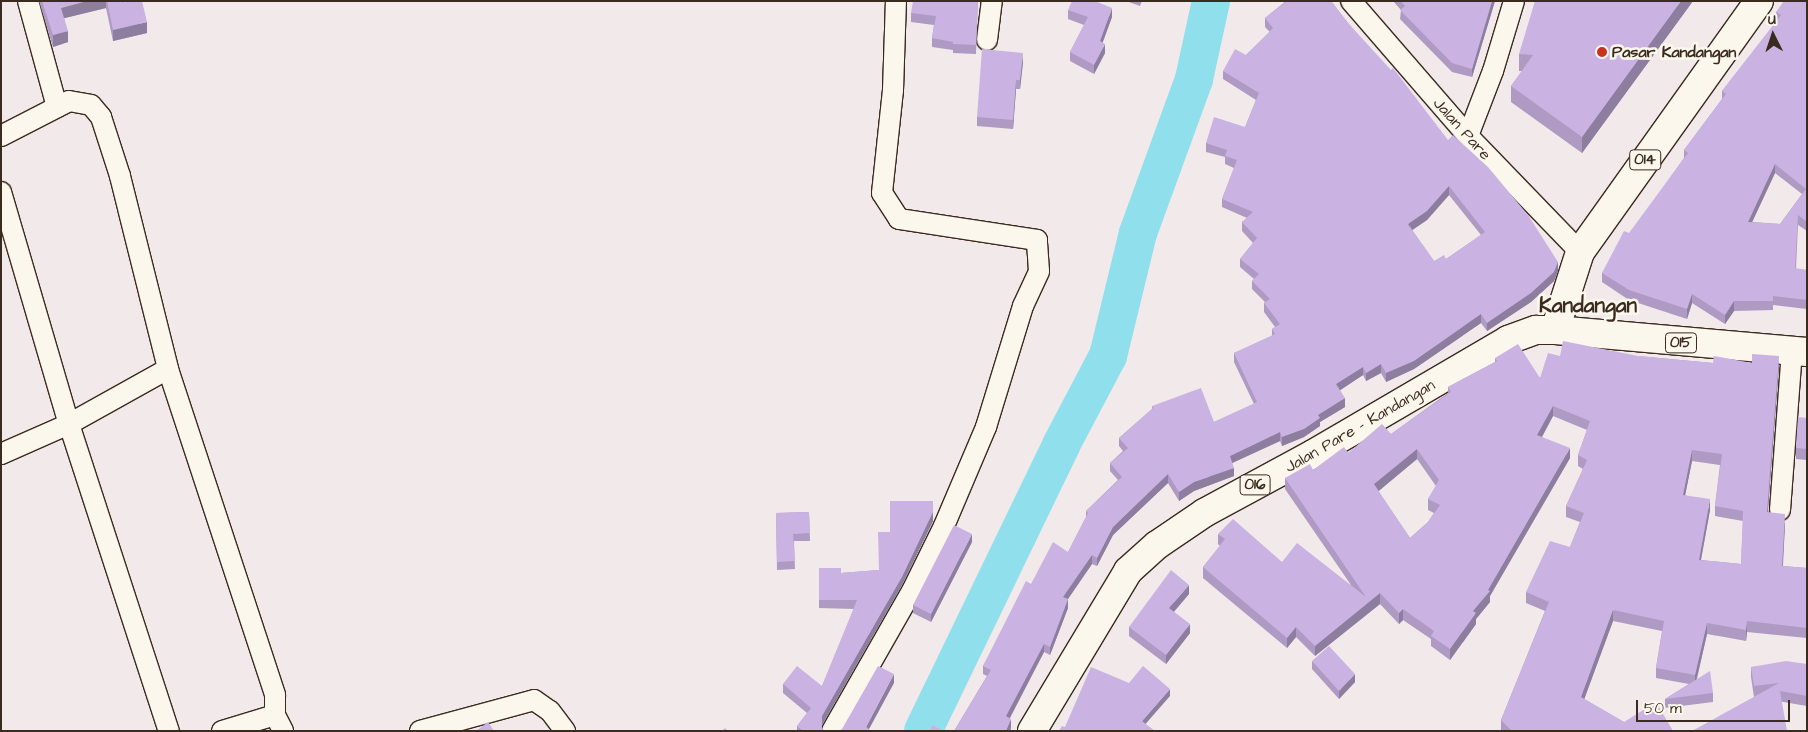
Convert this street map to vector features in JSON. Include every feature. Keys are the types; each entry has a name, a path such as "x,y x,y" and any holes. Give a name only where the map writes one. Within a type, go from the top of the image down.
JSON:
{"main road":[{"name":"014","path":"1555,330 1580,252 1759,1"},
{"name":"Jalan Pare - Kandangan","path":"1032,731 1128,571 1157,545 1204,513 1313,454 1508,340 1536,330 1555,330"},
{"name":"015","path":"1555,330 1799,351"}],"street":[{"path":"28,1 57,107"},
{"path":"832,731 899,616 944,526 986,426 1023,306 1039,271 1037,240 899,219 882,193 893,90 896,1"},
{"path":"986,40 992,1"},
{"name":"Jalan Pare","path":"1351,1 1468,136 1580,252"},
{"path":"1468,136 1493,71 1514,1"},
{"path":"1,136 69,101 80,101 91,105 101,117 120,176 168,370 276,695 279,723 222,731"},
{"path":"1,192 69,424 169,731"},
{"path":"1780,510 1799,351"},
{"path":"1,454 69,424 168,370"},
{"path":"420,731 527,700 543,704 565,731"}],"building":[{"path":"42,1 87,1 61,8 68,31 53,35"},
{"path":"107,1 123,1 123,3 142,1 147,22 113,30"},
{"path":"913,1 978,1 976,45 953,44 953,42 932,38 936,16 911,13"},
{"path":"1072,1 1095,1 1112,8 1100,41 1105,44 1094,65 1070,52 1088,17 1068,10"},
{"path":"1287,1 1331,1 1348,23 1391,70 1393,68 1448,140 1453,135 1488,167 1528,215 1558,262 1554,272 1531,293 1487,323 1481,314 1414,361 1386,373 1381,364 1366,373 1363,367 1336,384 1345,398 1318,415 1320,418 1304,429 1282,437 1280,432 1230,456 1234,468 1194,482 1179,492 1168,474 1113,527 1097,558 1092,555 1063,597 1068,599 1050,647 1044,644 1006,716 1011,719 1006,731 954,731 991,670 983,666 1026,581 1031,584 1053,542 1068,552 1088,513 1086,511 1122,477 1110,463 1128,448 1119,438 1153,408 1152,406 1201,388 1214,422 1257,402 1234,353 1275,334 1272,329 1280,324 1264,303 1270,299 1252,281 1259,274 1240,259 1257,238 1242,222 1253,212 1222,199 1237,160 1225,156 1227,150 1206,143 1214,117 1245,127 1259,93 1223,71 1235,49 1246,55 1273,28 1265,18","holes":["1449,186 1485,232 1446,259 1444,255 1434,261 1408,224 1427,211"]},
{"path":"1401,1 1492,1 1472,69 1452,63 1400,10 1405,6"},
{"name":"Pasar Kandangan","path":"1535,1 1681,1 1582,137 1511,86 1533,55 1519,54"},
{"path":"1784,1 1807,1 1807,222 1798,215 1795,268 1807,270 1807,300 1773,296 1773,301 1734,301 1725,315 1692,294 1687,309 1629,290 1602,273 1624,231 1629,233 1688,153 1684,150 1726,94 1722,91 1781,15 1776,12","holes":["1775,164 1806,189 1780,224 1748,222"]},
{"path":"982,49 1023,53 1020,80 1016,80 1013,120 977,117"},
{"path":"1563,341 1638,356 1713,363 1714,356 1752,363 1752,354 1779,356 1767,512 1785,514 1782,566 1807,568 1807,628 1747,621 1746,630 1707,623 1695,675 1656,668 1664,621 1613,610 1581,697 1624,722 1656,702 1673,731 1512,731 1501,720 1549,602 1526,592 1550,541 1570,547 1584,513 1566,506 1587,460 1578,455 1590,421 1553,406 1537,435 1570,448 1488,590 1490,591 1473,611 1476,613 1450,649 1431,636 1434,631 1403,609 1399,613 1380,593 1315,646 1296,627 1287,638 1203,567 1225,539 1218,534 1233,519 1282,562 1297,543 1366,597 1285,478 1310,464 1313,470 1344,447 1348,453 1382,424 1391,434 1451,392 1448,387 1497,361 1495,358 1518,344 1540,378 1548,353 1560,356","holes":["1417,449 1439,480 1428,499 1440,505 1428,522 1410,538 1374,484","1692,450 1722,454 1715,506 1743,511 1741,564 1699,560 1710,499 1683,495"]},
{"path":"1798,417 1807,418 1807,449 1796,448"},
{"path":"890,501 933,501 933,512 902,577 822,716 822,729 826,731 803,731 797,726 811,708 783,684 797,666 822,686 857,600 819,600 819,568 841,568 841,573 879,570 878,532 890,532"},
{"path":"809,512 810,533 793,534 795,561 777,562 776,513"},
{"path":"954,525 972,534 931,614 913,605"},
{"path":"1171,570 1189,585 1169,608 1190,624 1166,655 1129,627"},
{"path":"1329,646 1355,674 1339,691 1312,661"},
{"path":"1786,661 1807,664 1807,696 1780,691 1787,731 1692,731 1779,683 1754,686 1751,667"},
{"path":"878,666 894,674 866,727 870,731 838,731 842,729"},
{"path":"1143,666 1170,689 1142,721 1155,731 1059,731 1062,726 1065,727 1091,667 1129,683"},
{"path":"1710,671 1713,693 1665,699"},
{"path":"488,722 494,731 476,731"},
{"path":"932,725 944,731 929,731"}],"waterway":[{"path":"923,731 1061,445 1108,356 1138,233 1194,79 1211,1"}],"place":[{"name":"Pasar Kandangan","path":"1602,52"}],"district":[{"name":"Kandangan","path":"1588,306"}]}
